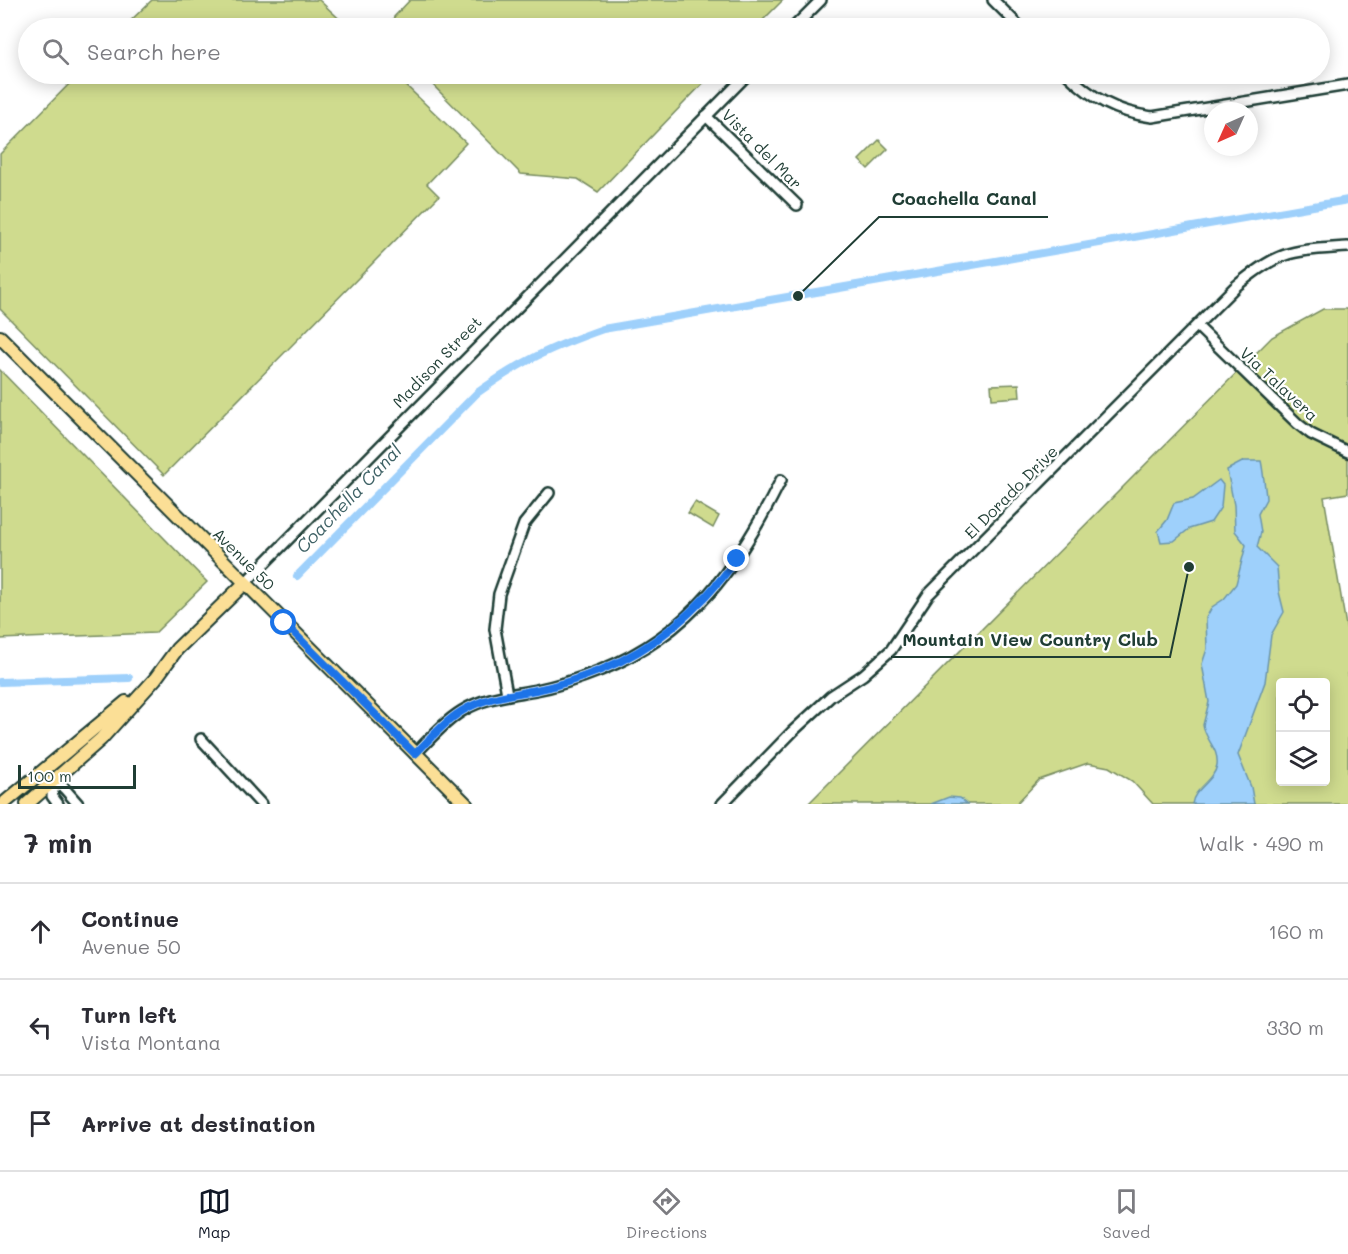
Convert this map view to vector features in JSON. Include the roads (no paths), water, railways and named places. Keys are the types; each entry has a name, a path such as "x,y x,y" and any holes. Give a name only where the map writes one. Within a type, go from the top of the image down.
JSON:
{"main road":[{"name":"Avenue 50","path":"0,337 466,804"},
{"name":"Madison Street","path":"27,804 53,786 101,739 155,679 177,649 244,583"},
{"name":"Madison Street","path":"3,804 155,679"}],"street":[{"path":"803,18 821,0"},
{"path":"993,0 1011,18"},
{"name":"Madison Street","path":"244,583 738,84"},
{"path":"1079,84 1103,104 1127,114 1152,117 1348,85"},
{"name":"Vista del Mar","path":"706,116 797,205"},
{"name":"El Dorado Drive","path":"722,804 792,731 831,696 863,675 891,650 928,596 1198,327 1235,287 1259,267 1282,254 1311,249 1348,248"},
{"name":"Via Talavera","path":"1198,327 1298,424 1311,434 1348,452"},
{"path":"415,754 461,711 507,694 538,690 600,670 655,640 683,618 721,581 754,534 781,480"},
{"path":"507,694 495,629 499,594 524,524 549,493"},
{"path":"201,739 261,804"},
{"path":"58,804 52,796 53,786 63,787 75,803"}],"water":[{"path":"1244,461 1261,461 1266,499 1258,514 1261,532 1257,547 1277,567 1279,592 1284,612 1271,635 1265,682 1238,755 1251,787 1254,804 1192,804 1196,794 1212,776 1217,765 1216,754 1203,725 1209,702 1202,664 1207,649 1206,618 1212,607 1224,599 1236,584 1246,545 1235,531 1234,505 1227,470"},
{"path":"1219,480 1223,485 1221,507 1211,522 1189,529 1174,541 1161,542 1158,531 1167,520 1174,503 1193,499"},
{"path":"949,797 960,798 967,804 931,804"}],"waterway":[{"name":"Coachella Canal","path":"297,576 477,393 537,356 603,329 1348,200"},
{"name":"Coachella Canal","path":"0,682 129,678"}],"place":[{"name":"Coachella Canal","path":"798,296"},
{"name":"Mountain View Country Club","path":"1189,567"}]}
